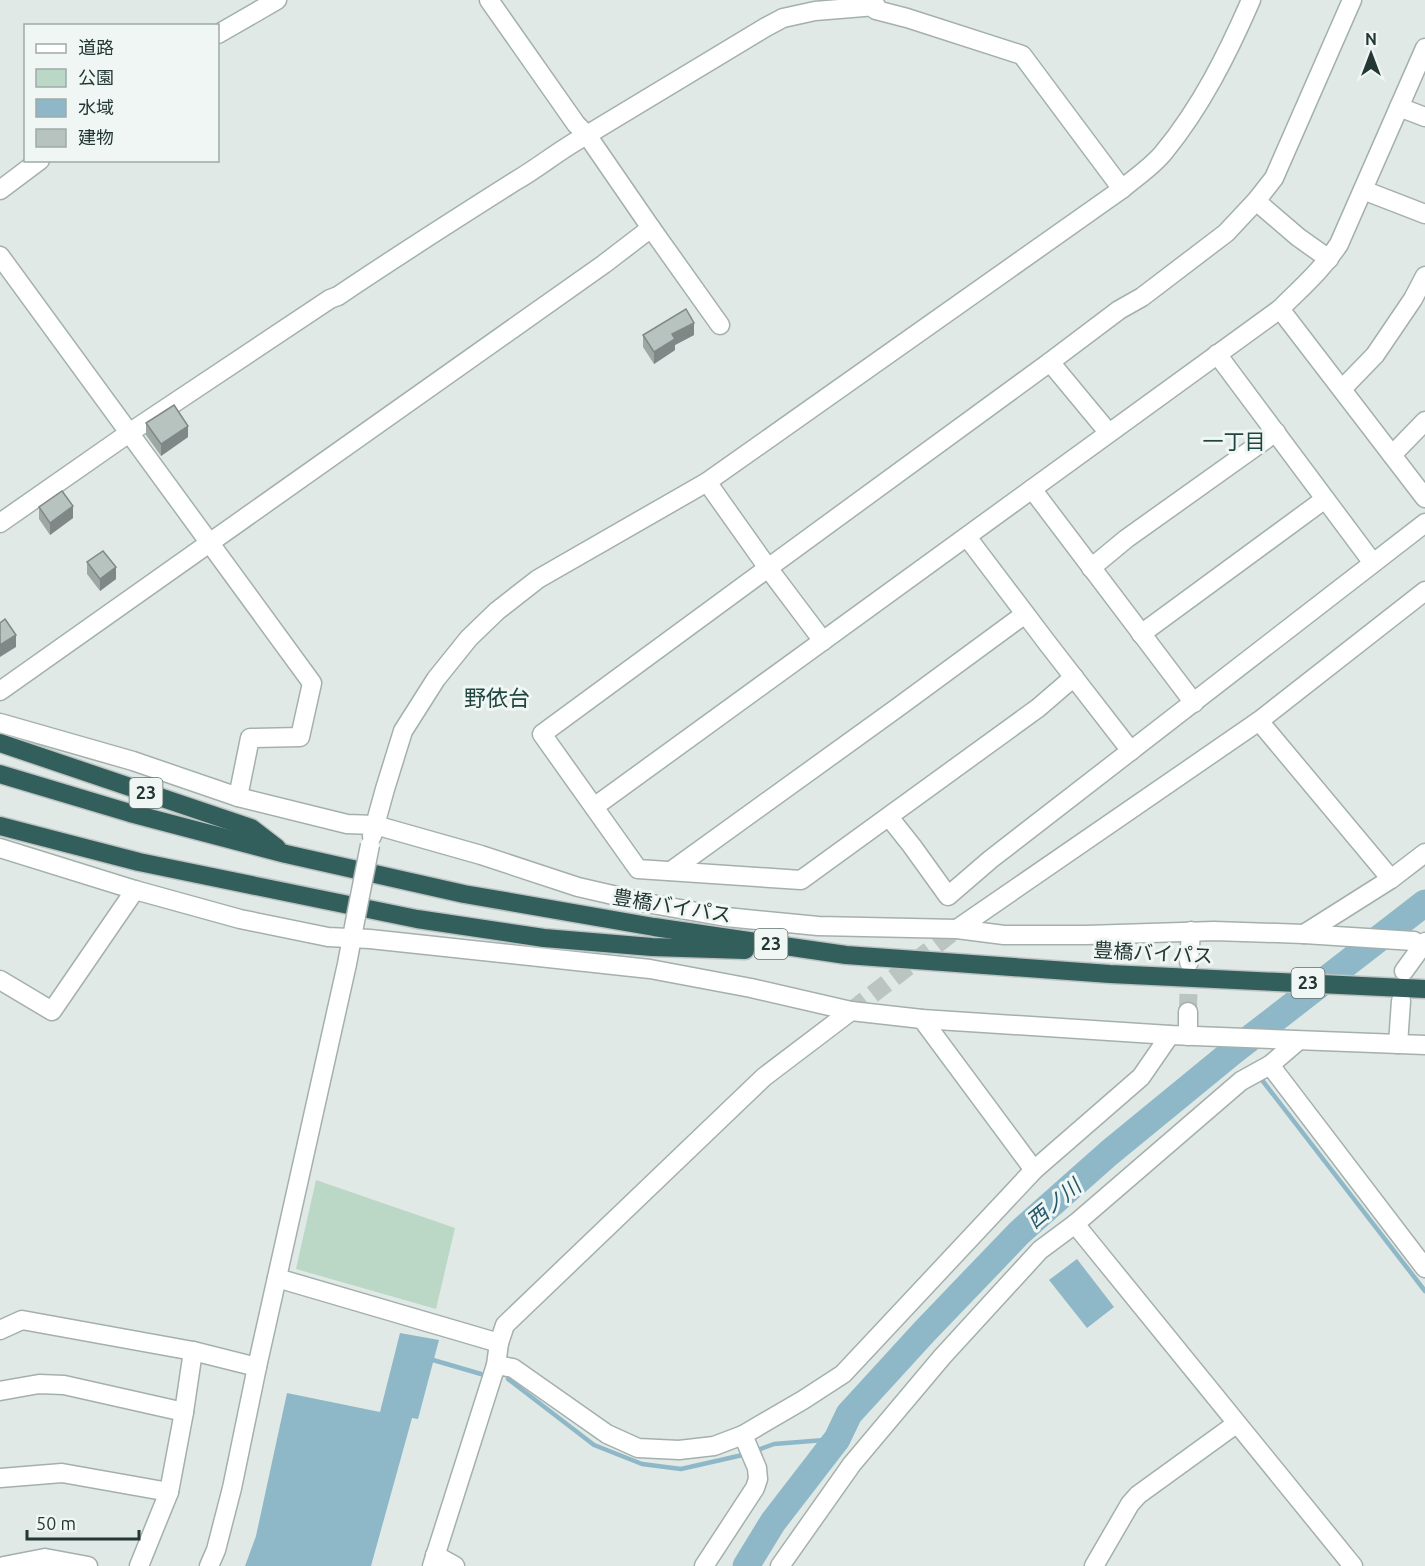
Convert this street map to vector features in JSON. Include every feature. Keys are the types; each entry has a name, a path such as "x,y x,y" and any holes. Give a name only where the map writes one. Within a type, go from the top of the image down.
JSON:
{"highway":[{"name":"23","path":"0,743 251,828 286,854"},
{"name":"豊橋バイパス","path":"0,774 130,813 286,854 464,894 654,927 846,954 1110,974 1425,989"},
{"name":"23","path":"0,826 140,861 468,927 544,938 652,947 846,954"}],"street":[{"path":"219,33 255,6 277,0"},
{"path":"489,0 720,325"},
{"path":"209,1566 216,1550 232,1488 256,1367 375,825 403,731 436,678 469,638 497,611 538,579 707,482 1122,189 1163,154 1201,100 1251,0"},
{"path":"1074,677 1038,708 801,880 638,869 542,734 1119,310 1142,297 1226,232 1256,201 1274,178 1352,0"},
{"path":"0,523 330,298 338,296 414,245 531,172 573,142 783,18 815,11 878,3 876,10 1022,55 1122,189"},
{"path":"594,807 1280,309 1319,271 1339,244 1425,48"},
{"path":"1399,107 1425,117"},
{"path":"0,190 37,162"},
{"path":"1363,190 1425,214"},
{"path":"1256,201 1298,237 1329,259"},
{"path":"0,691 604,264 651,228"},
{"path":"0,256 312,683 300,737 250,738 238,797"},
{"path":"1342,388 1375,355 1425,276"},
{"path":"1280,309 1425,498"},
{"path":"1217,354 1373,563"},
{"path":"1050,362 1108,432"},
{"path":"1392,455 1425,421"},
{"path":"1091,567 1126,539 1276,432"},
{"path":"707,482 823,641"},
{"path":"1032,489 1194,703"},
{"path":"1141,634 1325,498"},
{"path":"889,817 948,896 991,859 1425,523"},
{"path":"967,537 1131,750"},
{"path":"957,929 1259,721 1425,591"},
{"path":"671,871 1025,614"},
{"path":"1259,721 1391,879"},
{"path":"0,723 133,761 238,797 346,824 375,825 578,886 663,905 726,916 818,926 957,929 1004,935 1191,931 1311,935 1421,943 1404,971"},
{"path":"0,848 135,890 240,919 328,937 650,969 751,988 851,1011 922,1019 1170,1035 1425,1046"},
{"path":"1311,935 1425,853"},
{"path":"0,980 52,1011 135,890"},
{"path":"1189,962 1191,931"},
{"path":"1398,1044 1401,1001"},
{"path":"455,1566 433,1561 496,1365 499,1343 505,1325 764,1077 851,1011"},
{"path":"1188,1012 1188,1035"},
{"path":"922,1019 1034,1170"},
{"path":"496,1365 513,1368 607,1434 639,1448 679,1450 714,1446 743,1435 803,1401 843,1374 1034,1170 1141,1077 1170,1035"},
{"path":"780,1566 852,1464 942,1357 1040,1250 1075,1224 1240,1081 1270,1065 1298,1041"},
{"path":"1270,1065 1425,1268"},
{"path":"1075,1224 1236,1425 1353,1566"},
{"path":"277,1278 499,1343"},
{"path":"0,1330 22,1320 193,1351 256,1367"},
{"path":"139,1566 169,1492 193,1351"},
{"path":"0,1390 39,1384 64,1385 184,1412"},
{"path":"1094,1566 1130,1504 1138,1495 1236,1425"},
{"path":"704,1566 758,1479 757,1468 743,1435"},
{"path":"0,1478 62,1473 169,1492"},
{"path":"4,1566 45,1558 88,1566"}],"green space":[{"path":"316,1180 455,1228 436,1309 296,1269"}],"water":[{"path":"1077,1259 1114,1307 1087,1328 1049,1280"},
{"path":"400,1333 439,1340 418,1419 412,1418 371,1566 245,1566 256,1536 287,1393 380,1412"}],"building":[{"path":"686,309 694,323 672,334 675,339 654,352 643,335"},
{"path":"174,405 188,426 161,444 146,423"},
{"path":"62,491 73,506 50,523 39,507"},
{"path":"103,551 116,567 100,579 87,562"},
{"path":"5,619 16,635 0,645 0,623"}],"waterway":[{"name":"西ノ川","path":"746,1566 773,1522 837,1439 849,1414 1019,1233 1109,1153 1231,1053 1425,903"},
{"path":"1262,1080 1425,1291"},
{"path":"433,1360 481,1374"},
{"path":"508,1379 594,1445 642,1464 681,1469 747,1454"},
{"path":"755,1451 774,1444 837,1439"}],"tunnel":[{"path":"851,1011 957,929"},
{"path":"1188,1012 1189,964"}],"district":[{"name":"一丁目","path":"1234,442"},
{"name":"野依台","path":"497,698"}]}
